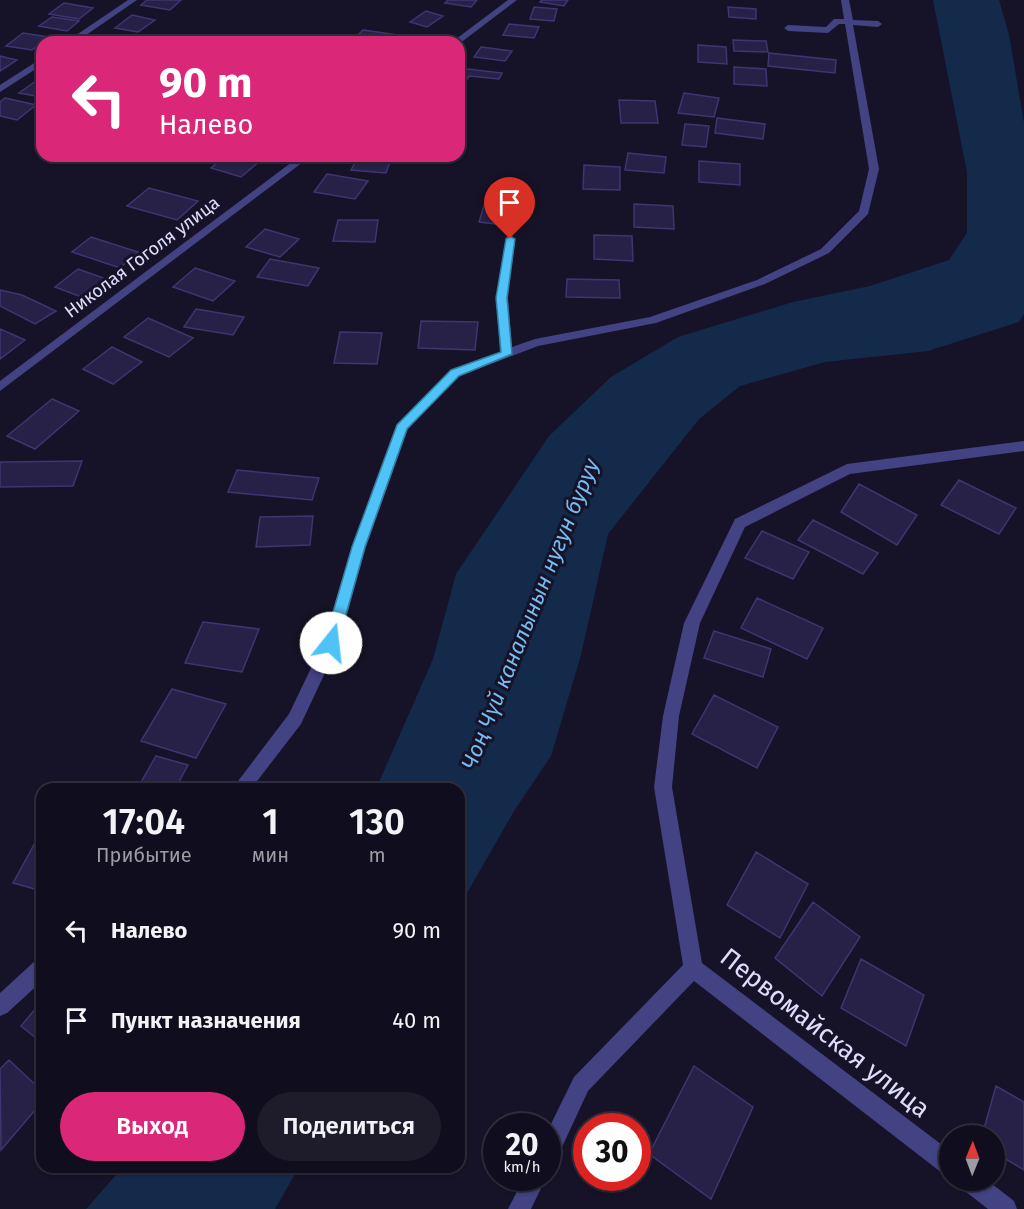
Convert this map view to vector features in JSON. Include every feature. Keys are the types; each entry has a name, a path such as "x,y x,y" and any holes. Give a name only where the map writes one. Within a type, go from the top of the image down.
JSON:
{"street":[{"path":"79,36 133,0"},
{"path":"464,36 513,0"},
{"path":"246,783 295,719 331,643 359,547 402,428 455,373 535,343 652,320 762,282 825,250 864,212 874,169 845,0"},
{"path":"788,28 822,31 828,30 837,21 878,24"},
{"path":"0,89 36,65"},
{"name":"Николая Гоголя улица","path":"0,387 298,162"},
{"path":"507,354 501,298 510,239"},
{"name":"Первомайская улица","path":"939,1157 693,968 663,787 668,739 692,623 740,523 847,470 1024,446"},
{"name":"Первомайская улица","path":"561,1125 581,1084 693,968"},
{"path":"0,1006 36,973"},
{"path":"519,1209 528,1191"},
{"path":"983,1191 1006,1209"}],"water":[{"name":"Чоң Чүй каналынын нугун буруу","path":"933,0 999,0 1009,35 1024,123 1024,314 1019,322 928,351 825,362 740,386 699,419 608,534 581,655 551,756 514,811 465,897 465,783 379,783 433,659 456,574 549,436 611,377 678,337 793,302 870,286 949,260 967,233 967,172"},
{"path":"118,1173 296,1173 275,1209 86,1209"}],"building":[{"path":"147,0 181,0 170,10 141,5"},
{"path":"448,0 477,0 471,7 445,3"},
{"path":"542,0 568,0 564,6 540,2"},
{"path":"64,3 93,8 79,19 49,14"},
{"path":"534,7 557,9 554,21 530,19"},
{"path":"728,7 756,9 756,19 729,17"},
{"path":"426,11 443,16 427,27 410,22"},
{"path":"132,15 155,20 138,32 115,28"},
{"path":"52,17 79,21 67,31 39,26"},
{"path":"509,24 539,27 534,38 503,35"},
{"path":"363,30 405,36 357,36"},
{"path":"23,33 42,36 36,36 36,47 32,50 6,46"},
{"path":"733,40 766,41 768,52 734,51"},
{"path":"698,45 726,47 727,64 698,62"},
{"path":"481,47 512,51 505,61 474,57"},
{"path":"769,53 836,60 835,73 768,66"},
{"path":"0,56 17,60 0,71"},
{"path":"734,67 766,69 767,86 734,84"},
{"path":"465,69 502,73 499,79 469,76 465,82"},
{"path":"36,81 36,96 19,93"},
{"path":"684,93 719,98 714,117 678,113"},
{"path":"5,98 36,105 17,120 0,116 0,102"},
{"path":"619,100 655,101 658,123 621,123"},
{"path":"717,118 765,124 763,139 715,133"},
{"path":"685,124 709,126 706,147 682,145"},
{"path":"628,153 666,157 664,173 625,170"},
{"path":"699,161 740,164 740,185 699,182"},
{"path":"218,162 259,162 241,177 211,168"},
{"path":"355,162 390,162 386,173 351,170"},
{"path":"584,165 620,167 620,190 583,189"},
{"path":"327,174 368,181 355,199 314,192"},
{"path":"149,188 198,201 177,220 127,206"},
{"path":"486,199 521,202 515,226 479,222"},
{"path":"634,204 673,206 674,229 634,227"},
{"path":"338,220 378,220 375,242 333,241"},
{"path":"265,229 299,239 280,257 246,247"},
{"path":"594,235 632,236 633,261 594,259"},
{"path":"91,237 138,252 120,268 72,252"},
{"path":"270,259 319,268 308,286 257,277"},
{"path":"195,268 235,281 213,301 173,287"},
{"path":"78,269 112,281 89,300 55,287"},
{"path":"567,279 619,280 620,298 566,297"},
{"path":"0,290 22,295 56,311 35,324 0,306"},
{"path":"196,309 244,317 233,335 184,327"},
{"path":"148,318 193,338 169,357 124,337"},
{"path":"421,321 478,322 475,350 418,348"},
{"path":"0,329 25,340 0,359"},
{"path":"340,332 382,333 377,364 334,363"},
{"path":"112,347 142,362 113,384 83,369"},
{"path":"52,399 79,411 35,449 7,436"},
{"path":"82,461 73,486 0,487 0,462"},
{"path":"237,470 319,478 312,500 228,492"},
{"path":"959,480 1016,508 999,534 941,505"},
{"path":"859,484 917,515 897,545 841,512"},
{"path":"313,516 310,545 256,547 260,517"},
{"path":"813,520 878,553 863,574 798,540"},
{"path":"762,531 809,552 793,579 745,558"},
{"path":"757,598 823,628 807,659 741,628"},
{"path":"203,622 259,629 242,672 185,663"},
{"path":"714,631 771,649 763,677 704,658"},
{"path":"172,689 226,704 196,758 141,741"},
{"path":"714,695 778,727 757,768 692,734"},
{"path":"156,756 188,765 178,783 140,783"},
{"path":"36,841 36,889 13,883"},
{"path":"756,852 808,884 780,938 727,905"},
{"path":"813,902 860,937 822,996 775,958"},
{"path":"861,959 924,995 906,1046 841,1008"},
{"path":"36,1008 36,1038 21,1026"},
{"path":"9,1060 36,1085 36,1109 1,1150 0,1069"},
{"path":"694,1066 753,1107 711,1199 651,1155 651,1150"},
{"path":"996,1086 1024,1102 1024,1170 1005,1159 1005,1125 985,1125"}],"route":[{"path":"331,643 359,547 402,428 455,373 507,354 501,298 510,239"}]}
